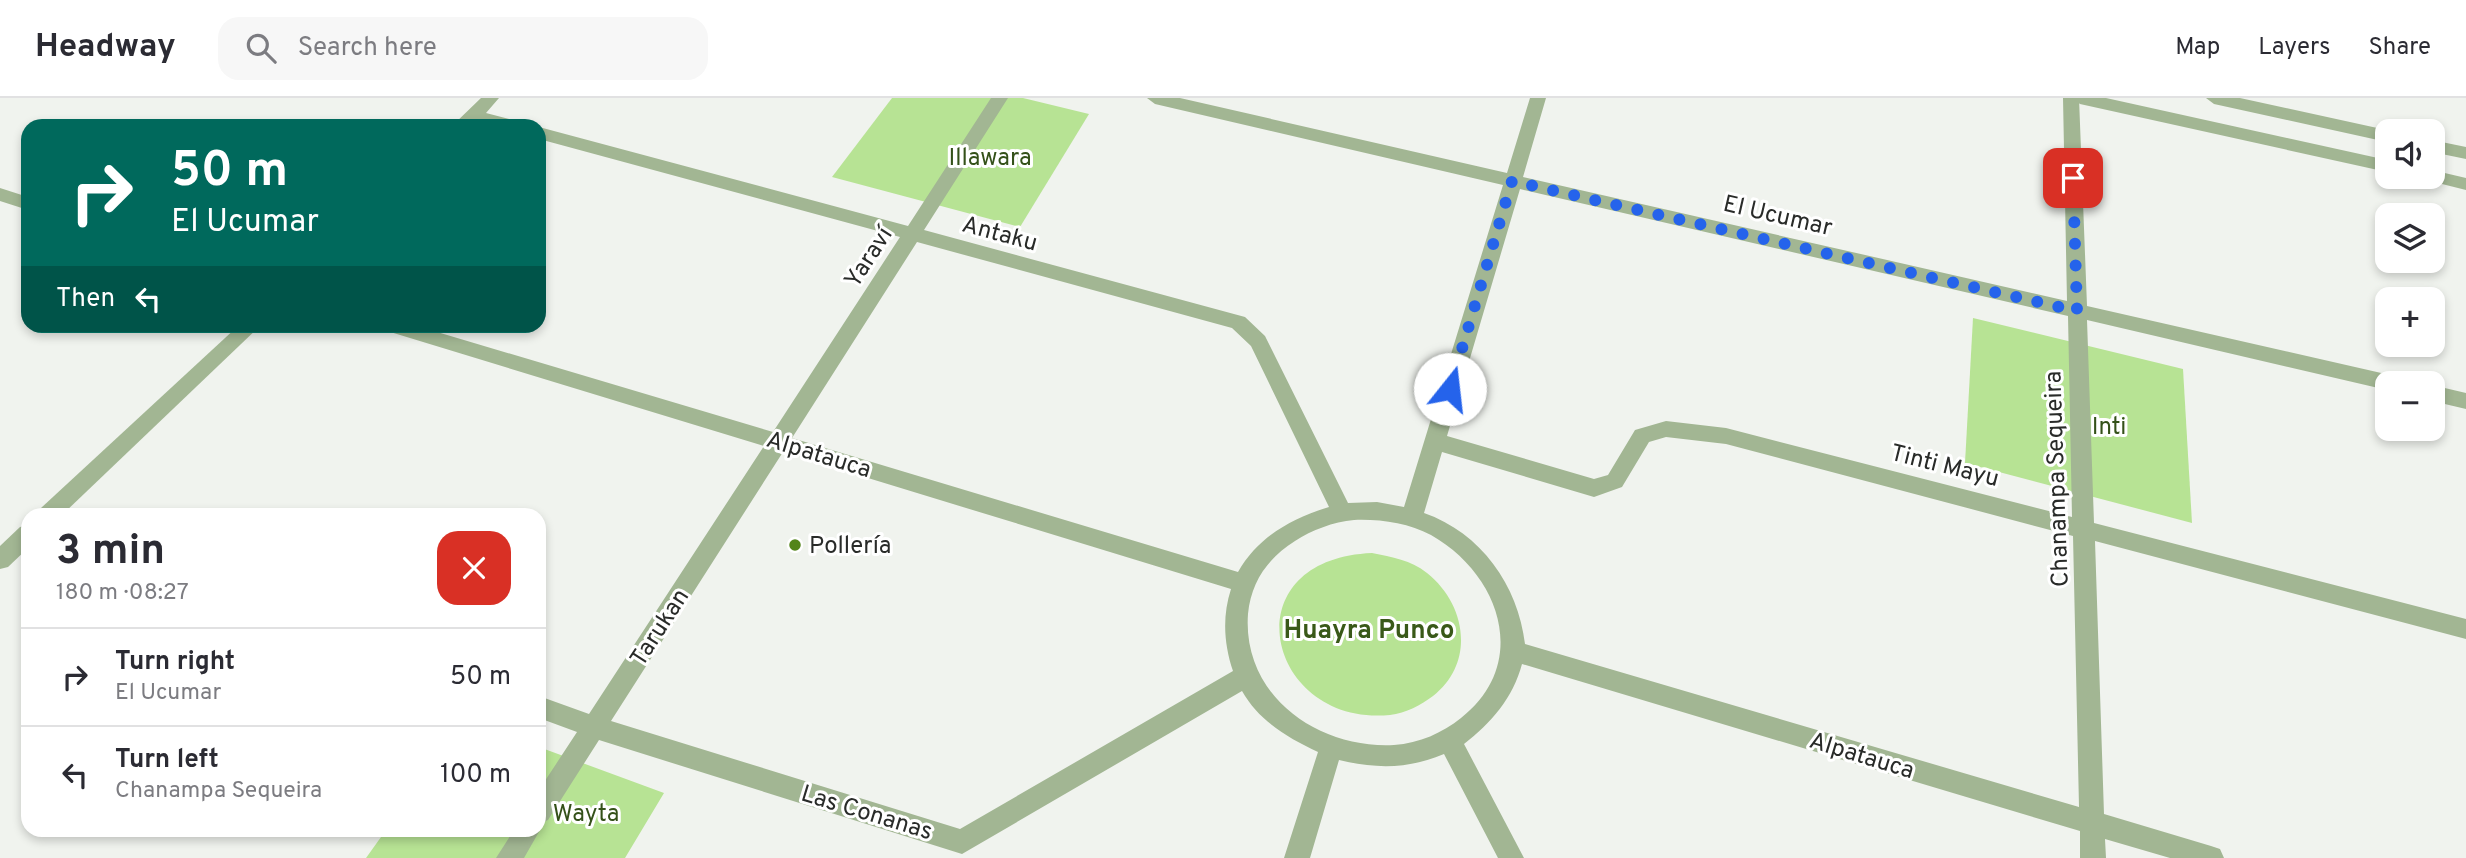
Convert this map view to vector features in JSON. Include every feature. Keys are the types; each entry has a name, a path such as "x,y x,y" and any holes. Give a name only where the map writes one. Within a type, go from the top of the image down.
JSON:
{"street":[{"path":"468,119 491,98"},
{"name":"Yaraví","path":"778,442 1000,98"},
{"name":"El Ucumar","path":"1155,98 2375,380"},
{"path":"1412,517 1538,98"},
{"name":"Chanampa Sequeira","path":"2071,98 2093,858"},
{"path":"2080,98 2375,163"},
{"path":"2214,98 2375,133"},
{"name":"Antaku","path":"546,135 1238,322 1258,341 1342,512"},
{"path":"2445,149 2466,153"},
{"path":"2445,179 2466,184"},
{"path":"55,508 243,333"},
{"name":"Alpatauca","path":"417,333 1244,583"},
{"path":"2445,396 2466,401"},
{"name":"Tinti Mayu","path":"1434,441 1594,488 1615,481 1642,436 1666,429 1726,436 2466,629"},
{"name":"Tarukan","path":"546,802 778,442"},
{"path":"1377,511 1412,517 1446,532 1475,555 1497,583 1510,616 1513,651 1503,686 1482,718 1450,741 1413,754 1371,757 1331,748 1295,731 1266,706 1246,676 1236,644 1235,612 1244,583 1267,549 1301,525 1342,512 1377,511"},
{"path":"0,561 21,541"},
{"name":"Alpatauca","path":"1513,651 2211,858"},
{"name":"Las Conanas","path":"546,710 962,842 1246,676"},
{"path":"1450,741 1511,858"},
{"path":"1297,858 1331,748"},
{"path":"509,858 523,837"}],"green space":[{"name":"Illawara","path":"892,98 1023,98 1089,114 1020,227 832,177"},
{"name":"Inti","path":"1973,318 2183,369 2192,523 1965,463"},
{"path":"1372,553 1408,562 1427,573 1450,601 1461,633 1456,667 1447,682 1423,702 1390,715 1348,712 1315,696 1292,671 1280,641 1282,610 1297,583 1326,562"},
{"name":"Wayta","path":"546,750 664,793 625,858 366,858 381,837 546,837"}],"place":[{"name":"Pollería","path":"795,545"}],"district":[{"name":"Huayra Punco","path":"1369,629"}],"route":[{"path":"1450,389 1512,181 2077,311 2073,178"}]}
